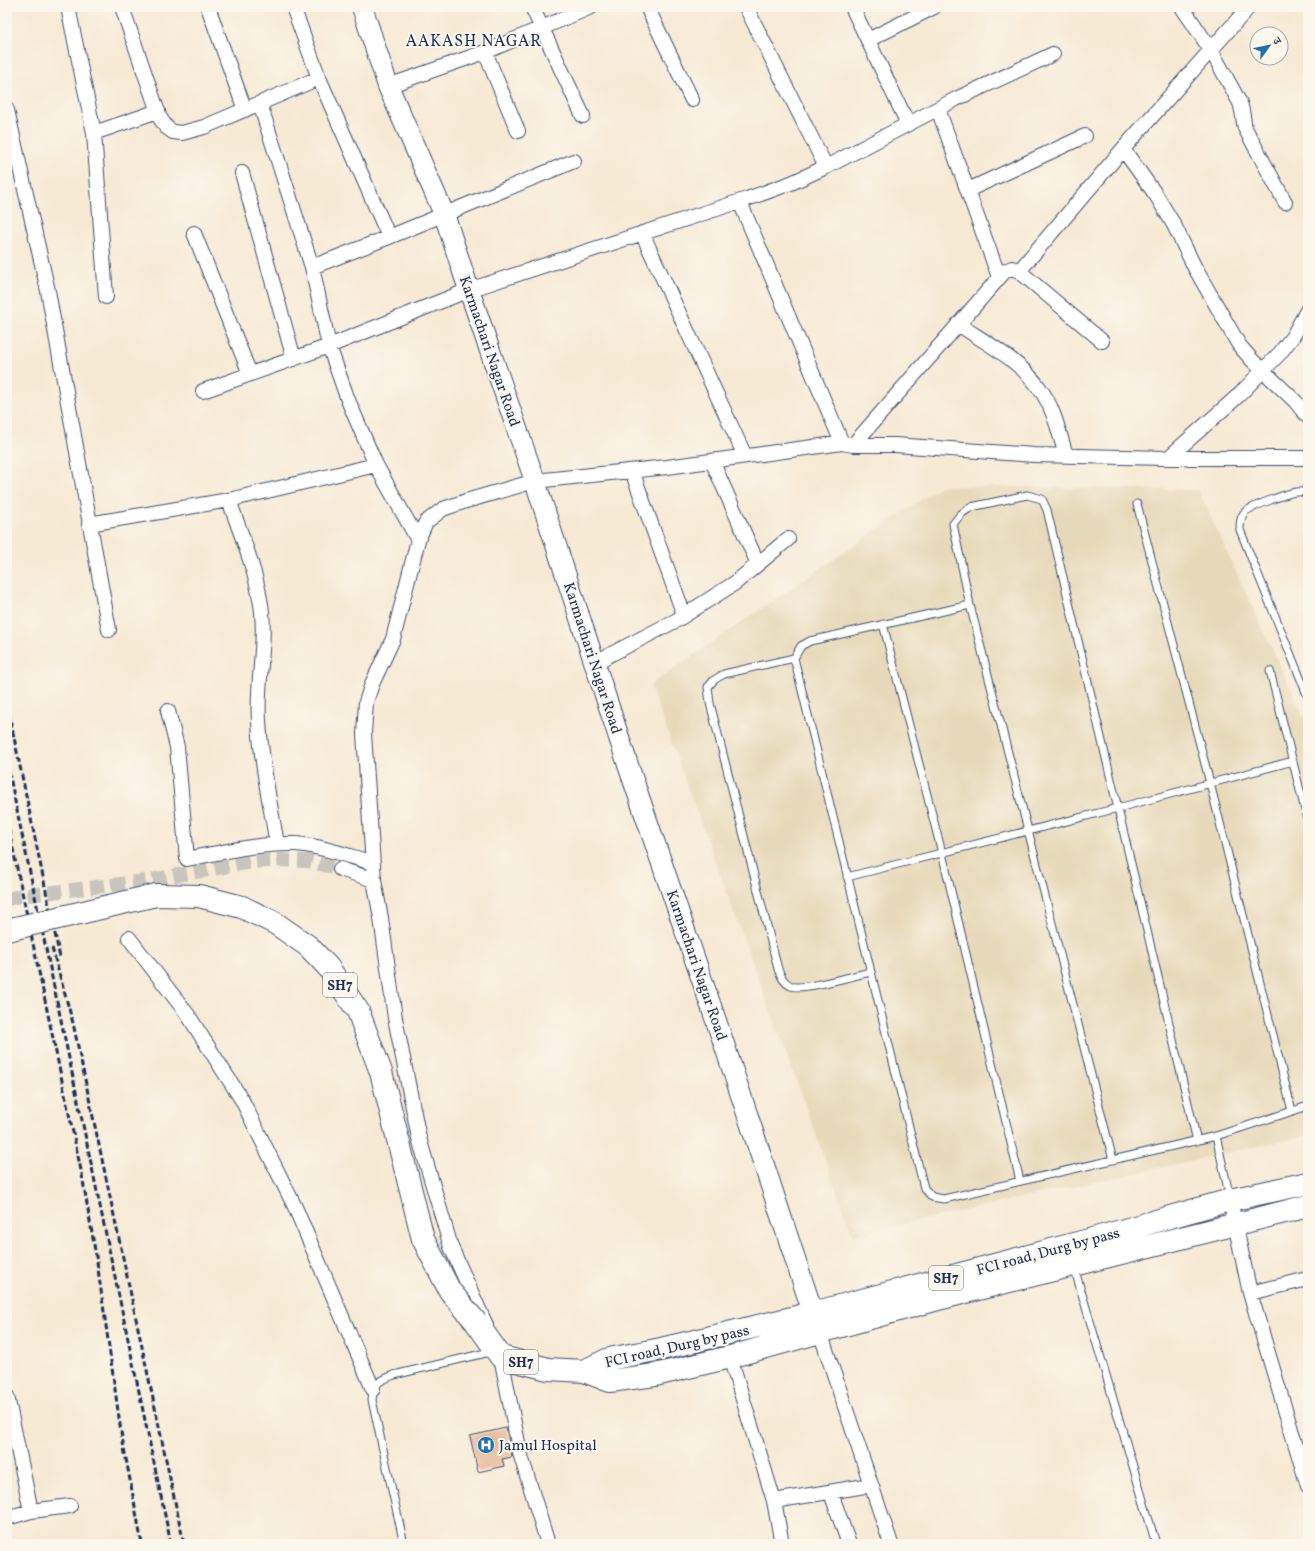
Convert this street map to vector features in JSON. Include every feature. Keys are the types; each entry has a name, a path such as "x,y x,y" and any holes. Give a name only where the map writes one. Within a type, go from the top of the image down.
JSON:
{"main road":[{"name":"SH7","path":"7,930 156,895 199,896 242,907 275,923 308,946 328,967 358,1011 381,1072 423,1239 450,1291 476,1322 498,1354 548,1368 584,1371"},
{"name":"FCI road, Durg by pass","path":"1071,1256 1230,1200 1308,1183"},
{"name":"FCI road, Durg by pass","path":"584,1371 609,1359 675,1346 817,1323 1071,1256 1235,1225 1308,1206"},
{"name":"FCI road, Durg by pass","path":"584,1371 610,1380 656,1375 730,1357 817,1323"}],"street":[{"path":"68,7 94,133 106,298"},
{"path":"122,7 160,118 166,127 174,132 182,133 204,127 319,78"},
{"path":"208,7 245,110"},
{"path":"294,7 319,78 388,237"},
{"name":"Karmachari Nagar Road","path":"362,7 388,86 444,214 535,481 629,768 723,1041 817,1323"},
{"path":"532,7 583,116"},
{"path":"388,86 485,52 591,7"},
{"path":"647,7 692,100"},
{"path":"746,7 826,167"},
{"path":"852,7 908,124"},
{"path":"868,40 934,7"},
{"path":"1182,7 1211,50 1243,111 1245,128 1285,202"},
{"path":"1019,271 1123,149 1249,7"},
{"path":"485,52 518,131"},
{"path":"204,390 329,346 469,290 740,202 791,183 826,167 988,83 1053,54"},
{"path":"260,104 312,267 329,346 348,400 376,464 418,540"},
{"path":"938,109 999,277"},
{"path":"7,110 48,291 109,630"},
{"path":"94,133 158,111"},
{"path":"968,190 1085,136"},
{"path":"1123,149 1174,225 1195,268 1239,345 1252,360 1296,401 1308,417"},
{"path":"312,267 574,161"},
{"path":"242,173 294,359"},
{"path":"740,202 848,444"},
{"path":"194,233 250,374"},
{"path":"642,233 746,456"},
{"path":"848,444 999,277 1005,271 1012,268 1019,271 1102,341"},
{"path":"1168,458 1239,395 1264,370 1293,336 1308,308"},
{"path":"958,324 991,346 1030,376 1041,390 1054,417 1066,455"},
{"path":"548,1544 520,1453 498,1354 451,1247 419,1138 395,1018 381,918 374,880 364,734 366,702 372,684 393,639 418,540 426,522 443,509 535,481 632,471 848,444 895,445 1066,455 1168,458 1308,458"},
{"path":"712,461 758,564"},
{"path":"89,524 229,500 376,464"},
{"path":"632,471 684,615"},
{"path":"229,500 261,600 262,629 258,688 259,721 264,764 277,844"},
{"path":"594,663 684,615 735,583 788,539"},
{"path":"168,711 178,747 187,858 253,847 277,844 297,844 320,848 373,864"},
{"path":"340,869 374,880"},
{"path":"129,938 188,1015 242,1100 295,1206 373,1389"},
{"path":"1230,1200 1250,1293 1308,1486"},
{"path":"1250,1293 1308,1279"},
{"path":"817,1323 891,1544"},
{"path":"730,1357 774,1501 782,1544"},
{"path":"7,1396 31,1511"},
{"path":"774,1501 871,1485"},
{"path":"832,1492 849,1544"},
{"path":"7,1518 31,1511 70,1506"}],"lane":[{"path":"1308,496 1304,492 1295,491 1252,508 1244,513 1240,522 1240,530 1308,697"},
{"path":"1112,1160 970,605 953,524 961,514 971,507 1027,495 1042,499 1047,510 1197,1140"},
{"path":"1137,504 1210,783 1292,1111"},
{"path":"970,605 810,641 801,646 794,658 924,1188 932,1197 944,1199 1216,1136 1308,1106"},
{"path":"883,624 942,853 1020,1181"},
{"path":"794,658 724,674 714,680 708,687 710,703 778,969 783,980 792,987 805,987 870,972"},
{"path":"1270,671 1308,822"},
{"path":"847,877 1118,808 1293,761"},
{"path":"1216,1136 1230,1200"},
{"path":"1071,1256 1156,1544"},
{"path":"404,1544 372,1400 373,1389 379,1381 394,1375 498,1354"}],"shaded area":[{"path":"941,486 1198,490 1308,726 1308,1135 853,1235 650,685"}],"building":[{"path":"506,1428 512,1457 502,1459 504,1466 478,1472 470,1436"}],"tunnel":[{"path":"7,899 20,896 145,881 252,862 280,860 308,861 340,869"}],"railway":[{"path":"7,704 60,958"},
{"path":"7,763 171,1544"},
{"path":"7,821 82,1175 97,1262 121,1432 142,1544"},
{"path":"52,948 73,1023 184,1544"}],"place":[{"name":"Jamul Hospital","path":"486,1445"}],"district":[{"name":"AAKASH NAGAR","path":"474,40"}]}
